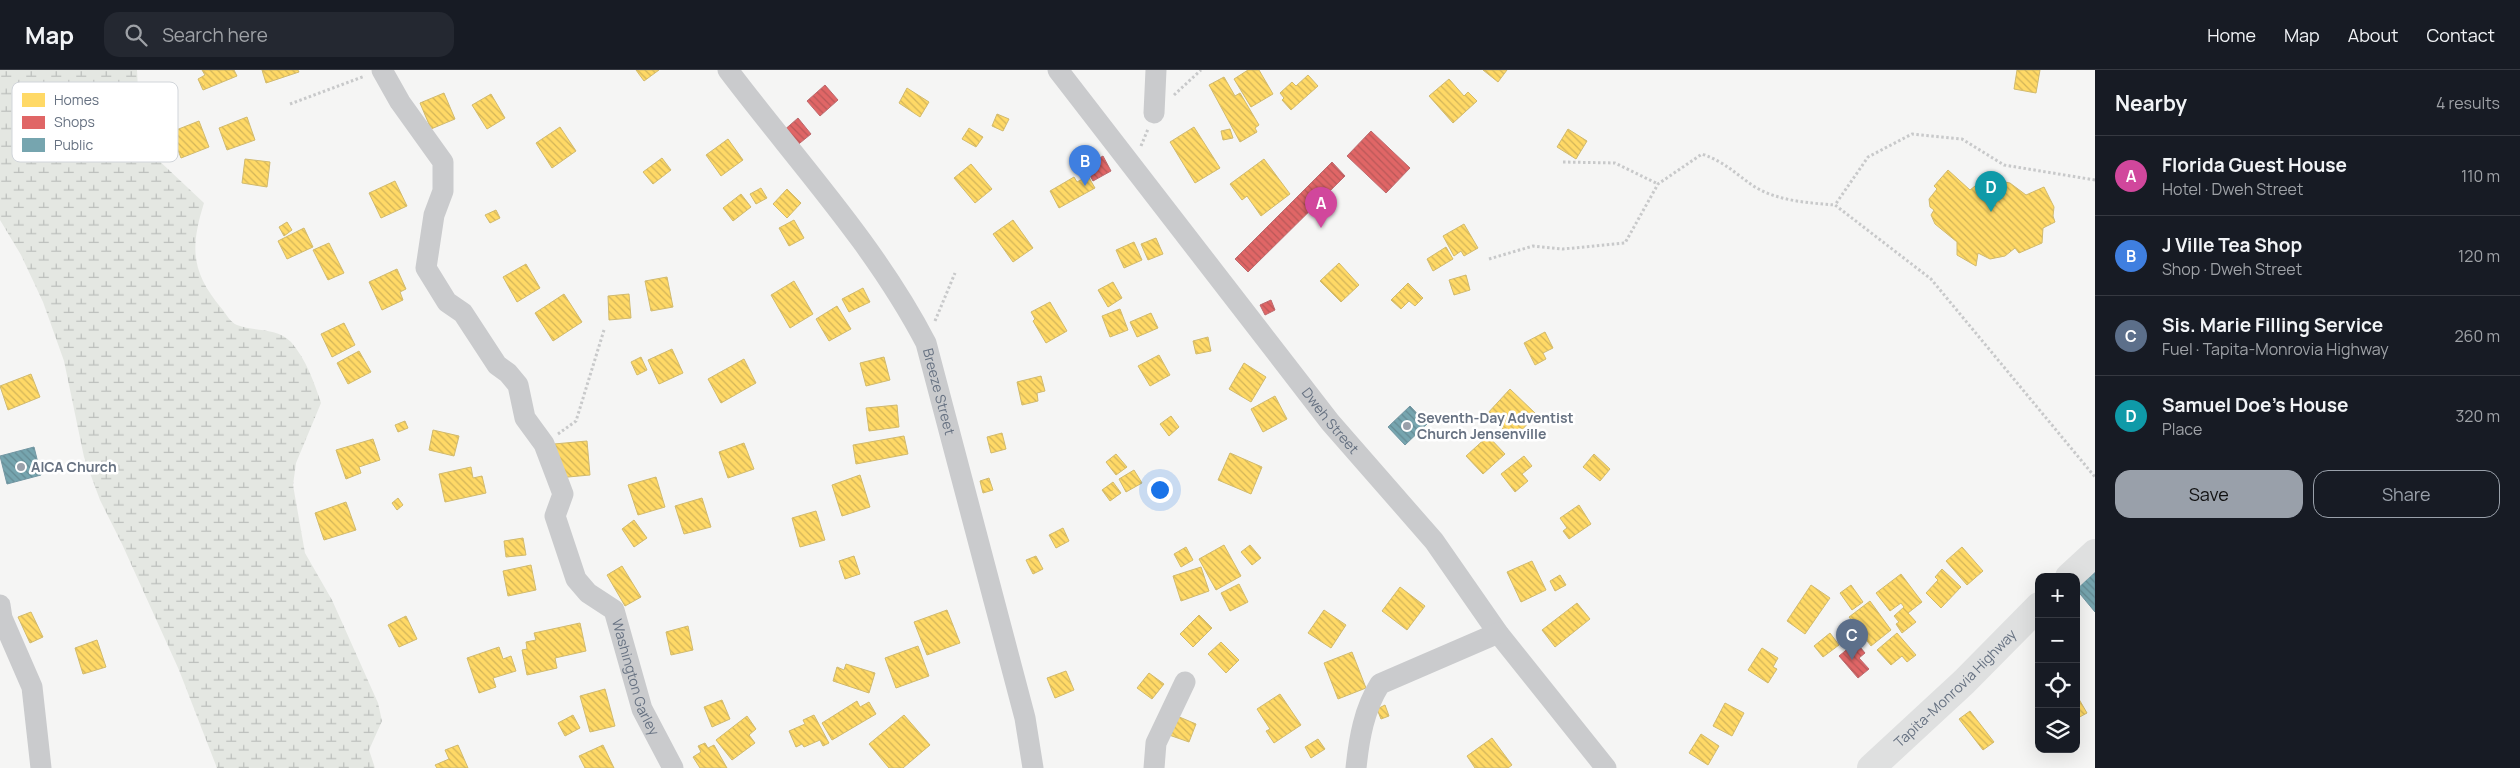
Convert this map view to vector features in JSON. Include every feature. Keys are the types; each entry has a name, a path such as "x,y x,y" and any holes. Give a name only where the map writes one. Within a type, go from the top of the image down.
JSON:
{"highway":[{"path":"2073,573 2095,553"},
{"name":"Tapita-Monrovia Highway","path":"1871,768 1964,682 2035,610"}],"street":[{"name":"Washington Garley","path":"382,70 400,102 443,162 443,191 434,216 426,268 446,302 463,313 497,364 518,385 525,418 544,444 563,494 555,516 576,578 588,593 614,610 642,709 673,768"},
{"name":"Breeze Street","path":"728,70 831,200 910,312 926,343 1024,718 1027,765"},
{"name":"Dweh Street","path":"1058,70 1330,422 1434,541 1498,633 1606,768"},
{"path":"1154,113 1156,70"},
{"path":"0,605 2,618 32,687 38,762 41,768"},
{"path":"1356,768 1366,716 1371,699 1380,684 1498,633"},
{"path":"1154,768 1156,743 1185,682"}],"path":[{"path":"290,104 382,70"},
{"path":"1835,206 1868,157 1912,134 1962,139 2004,165 2095,180"},
{"path":"1489,259 1533,246 1562,249 1625,243 1658,184 1702,154 1721,161 1756,188 1796,201 1835,206 1931,279 2095,477"},
{"path":"1563,162 1615,163 1658,184"},
{"path":"926,343 955,272"},
{"path":"556,435 576,421 604,330"}],"green space":[{"path":"0,70 137,70 138,82 12,82 12,162 160,162 204,203 199,219 195,247 196,259 204,283 212,296 237,325 272,332 285,337 291,342 305,363 321,403 296,463 293,485 305,553 332,600 378,703 382,721 369,750 375,768 217,768 179,670 100,500 84,457 64,361 43,302 21,255 0,220"}],"building: Homes":[{"path":"202,70 234,70 237,76 203,90 198,79 205,75"},
{"path":"262,70 298,70 299,72 266,83"},
{"path":"636,70 659,70 644,81"},
{"path":"1248,70 1259,70 1273,94 1251,107 1234,79"},
{"path":"1483,70 1507,70 1498,82"},
{"path":"2017,70 2040,70 2036,93 2014,89"},
{"path":"1308,75 1318,86 1291,110 1282,100 1284,98 1280,93 1292,82 1296,86"},
{"path":"1224,77 1235,96 1240,93 1259,125 1255,128 1257,132 1240,142 1209,85"},
{"path":"1449,79 1464,96 1468,92 1477,101 1453,123 1429,96"},
{"path":"907,88 929,102 920,117 899,103"},
{"path":"444,93 455,119 431,129 420,103"},
{"path":"491,94 505,118 487,129 472,105"},
{"path":"997,114 1009,119 1003,131 992,126"},
{"path":"247,117 255,140 227,150 219,128"},
{"path":"199,121 209,147 181,158 178,150 178,129"},
{"path":"560,127 576,151 552,168 536,143"},
{"path":"1194,127 1220,168 1195,183 1170,142"},
{"path":"969,128 983,137 976,147 962,139"},
{"path":"1230,129 1233,138 1223,140 1221,131"},
{"path":"1568,129 1587,141 1576,159 1557,147"},
{"path":"728,139 743,160 721,176 706,155"},
{"path":"662,158 671,170 653,184 643,172"},
{"path":"245,159 270,162 267,187 242,183"},
{"path":"1264,159 1290,194 1261,216 1247,196 1242,200 1230,184"},
{"path":"971,164 992,189 975,203 954,178"},
{"path":"1948,170 1970,190 1980,182 1995,180 2010,183 2026,195 2044,187 2054,207 2053,216 2055,222 2043,228 2042,243 2019,253 2015,248 2005,256 1990,259 1978,253 1976,266 1957,255 1957,242 1935,224 1931,215 1934,210 1930,207 1929,199 1937,189 1934,186"},
{"path":"1088,176 1095,188 1059,208 1050,191 1074,177 1077,182"},
{"path":"395,181 407,206 381,218 369,193"},
{"path":"761,188 767,198 756,204 750,194"},
{"path":"787,189 801,203 787,218 773,204"},
{"path":"741,194 751,207 733,221 723,208"},
{"path":"496,210 500,218 490,223 485,215"},
{"path":"794,220 804,238 789,246 779,228"},
{"path":"1013,220 1033,248 1013,262 993,234"},
{"path":"287,222 292,230 284,236 279,227"},
{"path":"1464,224 1478,248 1464,256 1461,251 1454,256 1443,236"},
{"path":"304,228 313,247 287,259 278,241"},
{"path":"1156,238 1163,254 1148,260 1141,244"},
{"path":"1134,242 1142,260 1124,268 1116,250"},
{"path":"329,243 344,273 328,280 313,250"},
{"path":"1446,247 1453,259 1433,271 1427,259"},
{"path":"1339,263 1359,285 1341,302 1320,281"},
{"path":"526,264 540,288 517,302 503,277"},
{"path":"397,269 406,289 400,292 403,300 382,310 369,282"},
{"path":"1466,275 1470,290 1454,295 1449,280"},
{"path":"667,277 673,307 651,311 645,281"},
{"path":"794,281 813,314 790,328 771,295"},
{"path":"1113,282 1122,298 1108,307 1098,290"},
{"path":"1408,283 1423,298 1415,306 1409,301 1401,309 1391,300"},
{"path":"863,288 870,302 849,312 842,299"},
{"path":"564,294 582,322 553,341 535,313"},
{"path":"629,294 631,318 609,320 608,296"},
{"path":"1050,302 1067,331 1046,343 1033,321 1035,319 1031,312"},
{"path":"837,306 851,329 829,341 816,319"},
{"path":"1120,309 1128,330 1110,337 1102,316"},
{"path":"1151,313 1158,328 1137,337 1130,322"},
{"path":"344,323 355,345 332,357 321,334"},
{"path":"1545,332 1553,348 1543,353 1546,359 1535,365 1524,343"},
{"path":"1208,337 1211,351 1196,354 1193,341"},
{"path":"672,349 683,373 659,384 648,360"},
{"path":"359,351 371,372 348,384 337,363"},
{"path":"1159,355 1170,375 1150,386 1138,366"},
{"path":"641,357 647,370 637,375 631,362"},
{"path":"884,357 890,380 866,386 860,363"},
{"path":"744,359 756,383 721,403 708,379"},
{"path":"1244,363 1266,377 1251,402 1229,389"},
{"path":"31,374 40,397 8,410 0,386"},
{"path":"1041,376 1045,391 1037,393 1038,401 1022,405 1017,382"},
{"path":"1510,389 1536,414 1514,439 1487,414"},
{"path":"1275,396 1287,419 1263,432 1251,409"},
{"path":"897,405 899,427 869,431 866,408"},
{"path":"1171,416 1179,427 1169,436 1160,424"},
{"path":"405,421 408,428 398,432 395,425"},
{"path":"433,430 459,436 454,456 429,450"},
{"path":"1002,433 1006,449 991,453 987,437"},
{"path":"904,436 908,454 856,464 853,445"},
{"path":"1488,436 1505,454 1483,474 1466,456"},
{"path":"373,439 380,460 359,467 361,473 346,479 336,450"},
{"path":"587,441 590,475 557,478 554,444"},
{"path":"744,443 754,469 728,478 719,452"},
{"path":"1230,453 1262,467 1251,494 1218,480"},
{"path":"1116,454 1127,467 1116,475 1106,462"},
{"path":"1594,454 1610,469 1600,481 1583,467"},
{"path":"1524,456 1532,466 1522,474 1528,481 1515,492 1501,474"},
{"path":"471,467 473,478 482,476 486,493 445,502 439,474"},
{"path":"1134,470 1142,483 1126,492 1119,479"},
{"path":"860,475 870,507 842,516 832,485"},
{"path":"656,477 665,507 638,515 628,485"},
{"path":"989,478 993,490 983,493 980,481"},
{"path":"1113,482 1121,493 1110,501 1102,490"},
{"path":"398,498 403,505 397,510 392,503"},
{"path":"702,498 711,527 684,534 675,506"},
{"path":"346,502 356,530 324,540 315,513"},
{"path":"1579,505 1591,524 1569,539 1563,531 1567,528 1560,518"},
{"path":"816,511 825,540 800,547 792,518"},
{"path":"634,520 647,538 634,547 622,529"},
{"path":"1063,528 1069,541 1056,548 1049,535"},
{"path":"523,538 526,555 506,557 504,541"},
{"path":"1224,545 1241,576 1216,590 1199,559"},
{"path":"1250,545 1261,558 1252,565 1241,552"},
{"path":"1186,547 1193,560 1181,567 1174,554"},
{"path":"1962,547 1983,571 1967,585 1946,561"},
{"path":"854,556 860,574 845,579 839,561"},
{"path":"1036,556 1043,569 1033,574 1026,560"},
{"path":"1532,561 1546,590 1521,602 1507,572"},
{"path":"531,565 536,590 508,596 503,571"},
{"path":"622,566 641,597 625,606 607,575"},
{"path":"1201,567 1209,591 1181,601 1173,576"},
{"path":"1942,569 1961,587 1941,608 1926,593 1938,580 1935,577"},
{"path":"1901,574 1922,602 1908,613 1916,622 1902,633 1896,624 1899,622 1894,616 1904,607 1901,603 1890,611 1876,593"},
{"path":"1560,575 1566,585 1555,591 1550,581"},
{"path":"1239,584 1248,602 1230,611 1221,593"},
{"path":"1811,585 1830,598 1805,634 1787,621"},
{"path":"1851,585 1863,602 1852,610 1840,593"},
{"path":"1400,587 1425,606 1407,630 1382,611"},
{"path":"1870,601 1891,630 1871,646 1849,617"},
{"path":"1577,603 1590,619 1555,647 1542,630"},
{"path":"947,610 960,643 927,655 914,622"},
{"path":"1324,610 1346,625 1331,648 1308,633"},
{"path":"31,612 43,637 30,643 18,617"},
{"path":"1199,615 1212,628 1193,647 1180,634"},
{"path":"406,616 417,639 399,647 388,625"},
{"path":"580,623 586,651 555,658 557,668 527,675 522,650 527,649 526,642 536,640 534,633"},
{"path":"688,626 693,650 671,655 666,632"},
{"path":"1830,633 1839,645 1823,657 1814,646"},
{"path":"1897,633 1916,655 1907,662 1902,656 1891,665 1877,650"},
{"path":"97,640 106,667 83,674 75,648"},
{"path":"1221,642 1239,660 1226,673 1208,654"},
{"path":"918,646 929,676 896,688 885,658"},
{"path":"499,647 503,659 511,656 516,671 493,678 496,687 479,693 467,658"},
{"path":"1762,648 1778,658 1773,667 1777,669 1768,683 1748,670"},
{"path":"1352,652 1366,688 1338,699 1324,663"},
{"path":"846,664 875,673 869,693 833,681 837,667 844,670"},
{"path":"1066,671 1074,690 1055,698 1047,678"},
{"path":"1149,673 1164,684 1152,699 1137,688"},
{"path":"605,689 615,726 590,732 580,696"},
{"path":"1280,694 1301,725 1274,743 1266,731 1270,729 1257,709"},
{"path":"722,700 730,719 712,727 704,707"},
{"path":"857,701 860,707 869,702 876,714 832,740 822,723"},
{"path":"2080,701 2087,713 2080,717"},
{"path":"1725,703 1744,713 1732,736 1713,726"},
{"path":"1385,705 1389,716 1381,719 1377,709"},
{"path":"1970,711 1994,742 1983,750 1959,719"},
{"path":"573,715 580,728 565,736 558,723"},
{"path":"814,715 829,743 823,746 820,740 804,747 802,744 796,747 789,731 805,724 803,720"},
{"path":"904,715 930,745 903,768 889,768 869,744"},
{"path":"747,716 756,729 749,735 755,743 732,760 716,740"},
{"path":"1177,716 1196,724 1189,742 1169,735"},
{"path":"1701,734 1719,746 1708,765 1689,753"},
{"path":"1492,738 1512,765 1508,768 1475,768 1467,756"},
{"path":"1318,739 1325,749 1311,758 1305,747"},
{"path":"705,743 708,748 714,745 727,768 700,768 693,757 701,752 698,746"},
{"path":"458,745 468,768 437,768 435,765 449,759 445,750"},
{"path":"603,745 614,768 585,768 579,756"}],"building: Shops":[{"path":"825,85 838,100 820,116 807,101"},
{"path":"798,118 811,134 795,147 782,132"},
{"path":"1371,131 1410,168 1386,193 1347,156"},
{"path":"1103,156 1111,171 1093,181 1085,166"},
{"path":"1332,162 1345,176 1248,272 1235,259"},
{"path":"1271,300 1275,310 1265,315 1260,305"},
{"path":"1856,642 1865,653 1859,658 1869,669 1858,678 1839,656"}],"building: Public":[{"name":"Seventh-Day Adventist Church Jensenville","path":"1410,406 1427,424 1405,445 1388,427"},
{"name":"AICA Church","path":"34,447 41,475 7,484 0,456"},
{"path":"2095,572 2095,612 2080,594 2080,585"}],"place":[{"name":"J Ville Tea Shop","path":"1085,186"},
{"name":"Samuel Doe's House","path":"1991,212"},
{"name":"Florida Guest House","path":"1321,228"},
{"name":"Seventh-Day Adventist Church Jensenville","path":"1407,426"},
{"name":"AICA Church","path":"21,467"},
{"name":"Sis. Marie Filling Service","path":"1852,660"}]}
